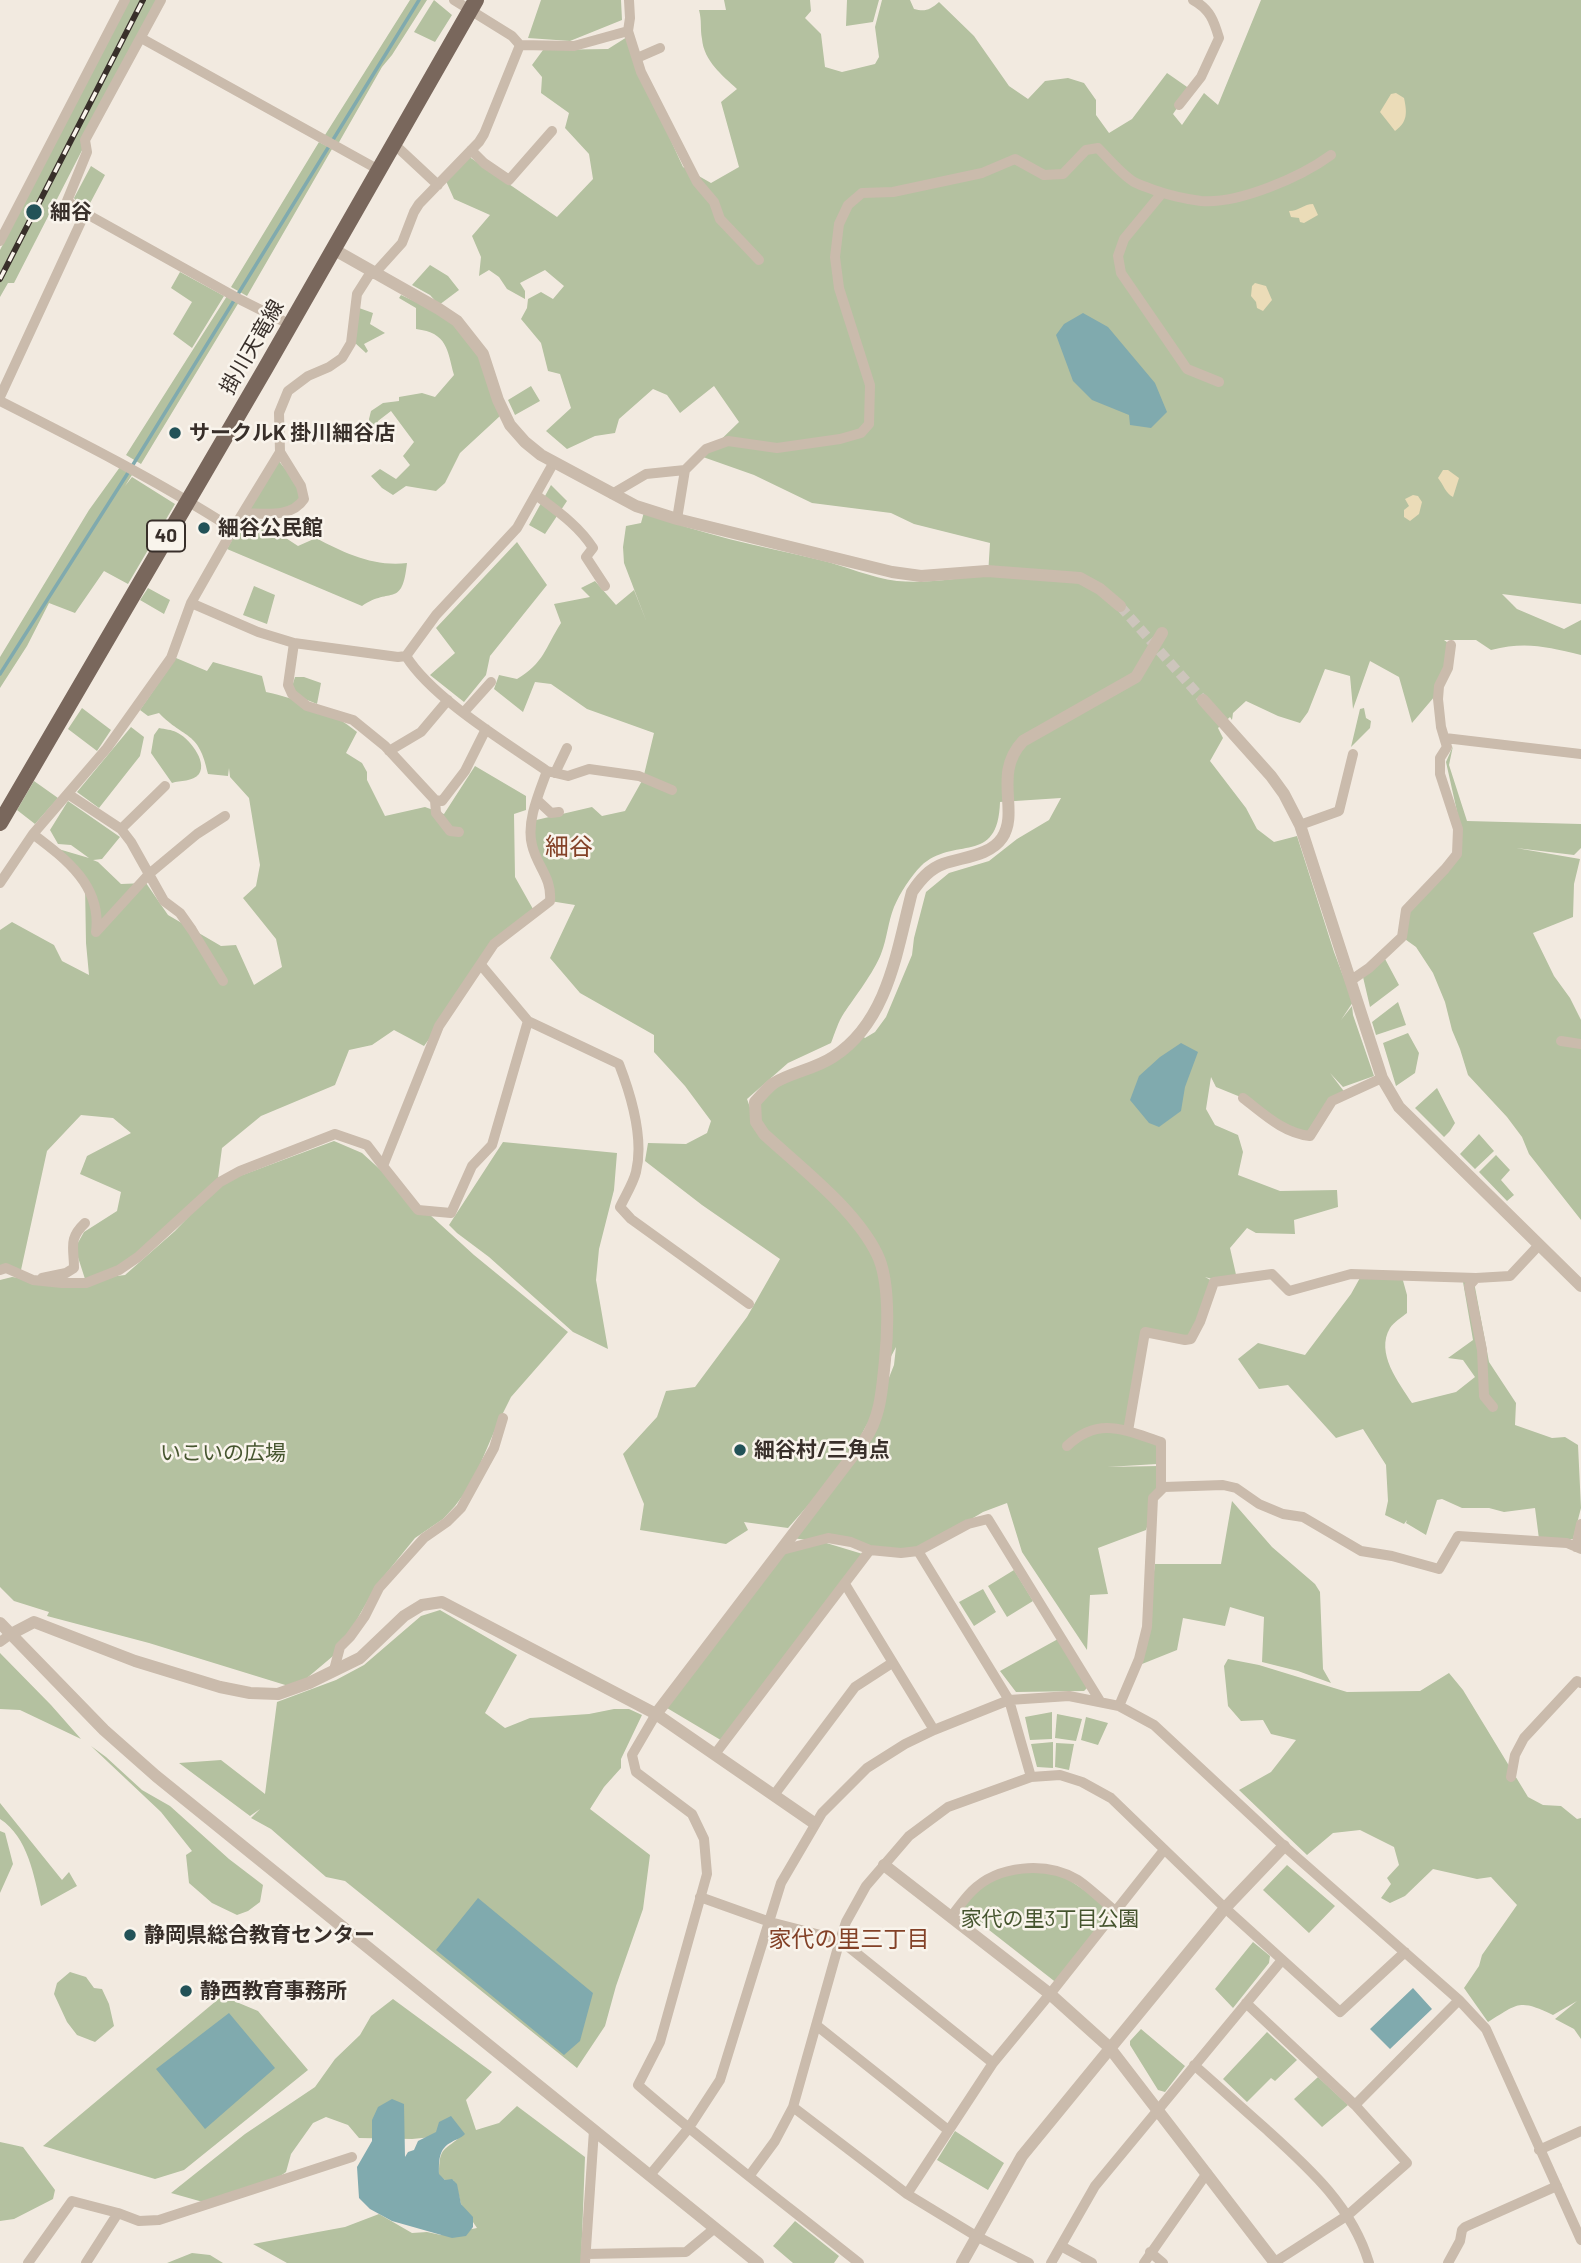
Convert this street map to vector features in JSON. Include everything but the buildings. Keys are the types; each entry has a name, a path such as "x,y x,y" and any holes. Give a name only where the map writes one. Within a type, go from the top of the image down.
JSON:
{"main road":[{"name":"掛川天竜線","path":"0,823 473,5"}],"street":[{"path":"0,241 125,0"},
{"path":"161,0 85,140 87,152 67,201 241,300 289,324"},
{"path":"454,0 473,5 520,45 574,46 628,31"},
{"path":"628,0 628,31 641,72 697,182 714,202 720,219 759,260"},
{"path":"1179,105 1201,77 1219,38 1213,16 1193,0"},
{"path":"141,38 379,170"},
{"path":"243,513 288,512 299,507 304,499 304,491 281,453 279,413 288,391 308,376 342,358 351,343 357,294 402,243 419,204 484,134 520,45"},
{"path":"637,58 660,47"},
{"path":"471,150 484,163 509,180 552,131"},
{"path":"394,144 438,185"},
{"path":"677,519 685,470 706,449 728,441 777,448 840,439 861,433 869,424 870,385 839,288 835,257 839,223 848,205 862,193 892,192 982,173 1015,159 1044,175 1063,174 1086,150 1098,148 1133,181 1162,193 1200,201 1217,200 1242,195 1292,178 1331,155"},
{"path":"1162,193 1124,239 1118,256 1121,273 1186,369 1219,382"},
{"path":"85,213 0,399 130,467 233,529"},
{"path":"333,250 457,321 483,354 498,400 510,425 525,442 554,462 636,506 677,519 902,573 921,576 987,571 1080,578 1100,589 1120,606"},
{"path":"0,883 33,834 123,727 171,658 191,603 281,453"},
{"path":"191,603 258,632 294,643 406,656 436,615 517,528 554,462"},
{"path":"612,494 646,474 685,470"},
{"path":"536,495 571,521 586,537 593,548 586,557 605,586"},
{"path":"859,2263 688,2129 638,2085 660,2042 707,1874 704,1839 692,1814 636,1772 632,1755 656,1714 874,1428 881,1402 888,1307 878,1256 863,1232 832,1196 764,1134 756,1122 755,1102 772,1084 832,1058 850,1044 871,1017 888,985 912,892 920,879 941,864 990,850 1002,838 1007,823 1007,774 1010,759 1017,747 1023,741 1136,677 1162,634"},
{"path":"294,643 288,685 292,694 307,706 353,720 389,751 435,800 442,801 465,771 486,729"},
{"path":"1350,981 1369,968 1402,937 1406,909 1457,855 1458,829 1440,774 1440,758 1447,747 1441,727 1439,686 1448,668 1451,645"},
{"path":"406,656 412,666 448,700 551,772 568,776 589,769 639,776 672,790"},
{"path":"464,712 491,682"},
{"path":"389,751 421,732 448,700"},
{"path":"1203,700 1271,776 1300,825 1382,1077 1399,1107 1581,1286"},
{"path":"1445,738 1581,754"},
{"path":"383,1166 439,1026 494,944 550,901 551,888 531,844 533,812 551,772 568,748"},
{"path":"1300,825 1339,811 1353,754"},
{"path":"121,830 165,786"},
{"path":"68,794 121,830 131,842 164,901 180,914 192,930 223,981"},
{"path":"435,800 436,813 450,831 459,832"},
{"path":"537,800 551,813 559,812"},
{"path":"33,834 69,862 90,892 98,917 96,932 149,874 187,841 225,816"},
{"path":"481,965 528,1021 619,1064 631,1096 639,1149 636,1173 620,1207 631,1219 749,1304"},
{"path":"0,1270 6,1268 33,1280 86,1283 119,1270 138,1257 220,1182 240,1171 335,1134 368,1145 418,1210 451,1213 472,1166 492,1145 528,1021"},
{"path":"1561,1041 1581,1044"},
{"path":"1243,1098 1277,1124 1297,1135 1310,1136 1332,1101 1382,1077"},
{"path":"33,1280 66,1273 74,1268 72,1244 75,1233 85,1223"},
{"path":"1128,1431 1145,1332 1191,1339 1214,1282 1272,1274 1289,1291 1351,1274 1476,1278 1510,1276 1539,1245"},
{"path":"1476,1278 1469,1286 1482,1350 1484,1396 1493,1407"},
{"path":"334,1671 340,1647 365,1616 379,1587 424,1538 461,1508 494,1448 503,1418"},
{"path":"1067,1446 1080,1434 1110,1427 1161,1442 1161,1489 1153,1498 1147,1628 1139,1660 1119,1706"},
{"path":"1161,1489 1223,1485 1236,1488 1259,1504 1283,1514 1303,1517 1361,1550 1439,1569 1458,1536 1567,1543 1579,1548 1581,1524"},
{"path":"782,1550 828,1538 851,1542 870,1550 901,1553 918,1551 968,1524 988,1519 1100,1702"},
{"path":"715,1754 870,1550"},
{"path":"918,1551 1009,1700 1031,1777"},
{"path":"845,1584 934,1730"},
{"path":"5,1638 34,1622 135,1661 220,1687 250,1693 278,1694 360,1658 404,1616 422,1605 442,1602 656,1714 814,1824"},
{"path":"0,1623 5,1638 156,1776 758,2263"},
{"path":"774,1795 855,1686 892,1663"},
{"path":"1511,1777 1515,1755 1524,1738 1577,1681 1581,1683"},
{"path":"650,2175 688,2129 720,2080 781,1883 814,1824 838,1796 867,1768 905,1744 934,1730 1009,1700 1069,1696 1119,1706 1154,1725 1284,1846 1460,2000 1486,2029 1581,2240"},
{"path":"750,2175 775,2141 793,2107 840,1940 846,1922 866,1886 909,1836 948,1807 1031,1777 1059,1775 1082,1782 1111,1798 1225,1908 1339,2012 1405,1952"},
{"path":"962,2263 1022,2156 1225,1908 1284,1846"},
{"path":"906,2194 993,2063 1164,1850"},
{"path":"884,1865 1050,1994 1109,2047 1275,2262 1348,2214 1407,2163 1355,2105 1246,2003"},
{"path":"951,1917 973,1890 999,1874 1025,1868 1056,1869 1077,1880 1115,1911"},
{"path":"700,1897 770,1922 840,1940 993,2063"},
{"path":"1051,2263 1095,2186 1282,1960"},
{"path":"1355,2105 1460,2000"},
{"path":"816,2025 948,2130"},
{"path":"1195,2065 1313,2171 1348,2214 1369,2263"},
{"path":"793,2107 906,2194 976,2236 1029,2263"},
{"path":"594,2130 586,2259 686,2252 715,2228"},
{"path":"1539,2150 1581,2131"},
{"path":"28,2263 72,2201 139,2221 159,2220 352,2157"},
{"path":"1144,2263 1207,2173"},
{"path":"1448,2263 1465,2227 1557,2186"},
{"path":"86,2263 118,2213"},
{"path":"1061,2246 1092,2263"},
{"path":"1150,2252 1163,2263"}],"green space":[{"path":"128,0 159,0 14,283 8,283 0,297 0,250"},
{"path":"410,0 427,0 382,67 338,144 325,135"},
{"path":"434,0 452,15 435,42 414,32"},
{"path":"541,0 621,0 622,20 570,41 528,38"},
{"path":"724,0 810,0 811,11 805,18 821,34 825,67 842,72 875,64 879,57 875,27 882,0 910,0 914,9 921,10 930,9 939,2 974,36 1009,86 1028,99 1045,81 1068,78 1084,83 1096,100 1096,115 1109,133 1132,119 1167,73 1190,89 1173,114 1182,125 1204,93 1218,105 1261,0 1581,0 1581,604 1502,594 1517,609 1564,629 1581,620 1581,655 1526,646 1491,650 1476,640 1444,640 1451,645 1435,696 1412,723 1399,677 1370,661 1353,709 1350,676 1325,669 1308,712 1300,723 1246,701 1233,713 1232,720 1230,717 1218,728 1223,738 1210,761 1246,808 1257,829 1274,842 1297,836 1353,1002 1341,1020 1352,1006 1374,1076 1343,1087 1330,1073 1346,1094 1333,1103 1310,1136 1267,1119 1243,1098 1216,1087 1211,1077 1206,1109 1215,1125 1238,1135 1243,1152 1238,1175 1280,1191 1337,1190 1338,1207 1294,1220 1295,1234 1256,1233 1247,1228 1230,1248 1237,1279 1205,1277 1214,1282 1193,1339 1145,1332 1128,1429 1157,1444 1157,1464 1107,1467 1159,1466 1160,1486 1146,1530 1098,1548 1108,1594 1090,1595 1087,1650 1022,1552 1007,1503 983,1512 918,1551 823,1542 866,1555 724,1742 667,1708 782,1550 816,1541 791,1538 811,1502 788,1528 744,1522 748,1530 726,1544 640,1530 644,1504 623,1454 657,1417 666,1391 695,1387 747,1317 780,1259 702,1205 645,1161 648,1143 686,1144 707,1133 711,1121 685,1086 654,1052 654,1035 580,993 550,958 575,905 550,901 534,850 532,821 592,807 602,816 625,811 643,779 654,733 587,709 551,684 535,682 523,712 494,689 499,675 517,679 539,661 561,623 554,604 590,597 581,588 595,581 616,605 634,590 647,623 624,563 623,547 626,526 641,523 644,512 709,534 820,560 878,577 908,582 988,575 990,543 914,524 891,513 812,503 754,475 703,457 739,422 714,386 680,413 667,395 653,389 619,419 615,433 595,436 567,449 546,431 571,408 560,374 548,371 541,343 521,319 528,299 541,292 553,299 564,286 545,270 520,283 525,291 525,299 507,289 499,277 489,270 479,276 481,257 472,236 490,215 454,199 446,181 468,156 557,217 593,179 589,154 565,128 569,113 541,93 542,77 532,65 543,50 608,49 627,37 640,73 683,167 711,183 739,167 721,102 737,89 706,54 699,10 726,10","holes":["1061,798 1049,820 1017,839 989,861 949,873 926,892 912,955 886,1017 875,1032 865,1038 859,1033 838,1054 761,1096 756,1114 758,1130 747,1099 788,1063 831,1043 842,1016 878,961 894,907 917,870 934,857 983,843 991,835 997,822 1000,802","896,1347 894,1365 864,1441 845,1465 872,1415 885,1368"]},
{"path":"847,0 879,0 873,22 846,26"},
{"path":"319,142 332,149 247,296 231,287"},
{"path":"91,166 105,175 87,209 74,198"},
{"path":"430,265 448,276 459,290 439,305 430,295 412,285"},
{"path":"180,272 224,296 192,348 173,334 192,302 171,288"},
{"path":"401,295 450,318 475,347 500,416 460,453 445,483 436,491 406,486 393,495 371,476 380,469 396,479 410,465 403,456 414,442 391,411 378,421 371,438 371,411 383,403 399,401 399,397 422,393 435,397 454,375 444,344 434,334 416,329 416,308 399,298"},
{"path":"227,296 239,302 141,464 126,455"},
{"path":"359,308 373,313 370,324 385,333 364,344 368,351 366,353 354,342"},
{"path":"531,386 540,401 515,415 508,400"},
{"path":"278,460 298,485 301,493 297,504 279,513 247,510"},
{"path":"120,467 132,475 125,486 132,477 175,504 128,584 104,571 75,613 49,603 27,646 0,688 0,657 89,510"},
{"path":"551,485 567,501 545,534 529,525"},
{"path":"245,517 265,521 269,527 298,546 316,538 348,554 371,561 407,563 402,586 394,594 372,600 362,606 227,549"},
{"path":"517,542 547,585 490,656 486,675 464,702 430,675 455,653 436,628"},
{"path":"254,586 275,595 267,624 243,615"},
{"path":"148,588 170,600 164,614 140,600"},
{"name":"いこいの広場","path":"176,658 207,671 213,662 262,676 266,692 314,707 357,732 346,753 362,763 367,772 367,780 385,816 425,807 444,814 475,766 526,796 526,810 514,814 515,877 533,909 494,941 454,1005 424,1046 394,1030 372,1045 349,1050 335,1085 261,1116 222,1148 218,1178 138,1257 101,1278 125,1275 175,1231 221,1183 334,1141 362,1153 474,1255 568,1332 511,1397 472,1483 455,1506 443,1519 415,1538 376,1586 339,1651 295,1688 149,1643 47,1616 49,1612 14,1601 0,1587 0,1280 12,1277 37,1280 85,1279 75,1248 84,1232 117,1211 121,1192 80,1174 87,1156 131,1133 113,1118 81,1115 47,1151 21,1270 0,1272 0,930 12,922 54,945 62,961 89,975 85,884 55,848 89,858 71,845 58,844 50,830 68,801 120,837 102,859 93,860 121,884 146,883 168,915 221,946 236,945 254,985 282,967 276,939 243,898 256,886 260,865 249,798 230,777 229,768 228,776 208,774 200,750 190,737 159,713 148,716 140,710"},
{"path":"295,677 321,683 317,704 290,693"},
{"path":"82,708 111,730 97,751 68,729"},
{"path":"1364,708 1366,718 1371,721 1370,728 1351,747 1360,709"},
{"path":"131,727 144,737 140,756 99,808 77,792"},
{"path":"159,728 176,732 191,744 201,763 196,777 172,783 151,753 154,735"},
{"path":"1453,746 1449,765 1467,821 1581,824 1581,848 1574,855 1516,848 1580,859 1574,884 1573,917 1533,933 1554,976 1570,998 1581,1020 1581,1220 1529,1154 1522,1137 1507,1117 1468,1075 1433,973 1416,947 1402,937 1406,910 1457,854 1460,825 1446,762"},
{"path":"34,781 58,798 35,824 17,810"},
{"path":"1384,957 1399,985 1370,1007 1363,977"},
{"path":"1398,1002 1406,1025 1376,1035 1372,1022"},
{"path":"1408,1033 1419,1053 1415,1073 1396,1086 1383,1043"},
{"path":"1437,1088 1455,1123 1444,1137 1415,1108"},
{"path":"1479,1134 1494,1151 1475,1169 1460,1154"},
{"path":"503,1142 617,1153 614,1190 599,1249 596,1280 608,1349 573,1332 449,1225"},
{"path":"1496,1155 1510,1170 1501,1180 1514,1195 1507,1201 1479,1172"},
{"path":"1361,1276 1402,1277 1407,1295 1407,1313 1390,1328 1385,1347 1390,1367 1412,1403 1456,1392 1475,1377 1463,1360 1448,1358 1473,1340 1463,1282 1474,1282 1489,1362 1516,1403 1515,1425 1552,1438 1565,1437 1578,1445 1581,1508 1573,1539 1539,1539 1535,1508 1504,1512 1489,1508 1462,1508 1442,1499 1437,1500 1426,1535 1406,1523 1407,1520 1404,1524 1385,1515 1388,1501 1386,1465 1363,1429 1336,1438 1288,1385 1259,1389 1238,1359 1258,1343 1305,1355 1351,1294"},
{"path":"1232,1501 1272,1547 1315,1584 1320,1592 1323,1669 1331,1683 1262,1662 1264,1617 1230,1607 1225,1626 1183,1618 1177,1650 1142,1664 1155,1564 1221,1564"},
{"path":"1014,1570 1033,1601 1007,1617 988,1586"},
{"path":"983,1589 996,1612 974,1626 959,1602"},
{"path":"440,1610 517,1655 485,1713 505,1728 530,1718 589,1714 614,1709 629,1709 642,1715 621,1759 621,1768 604,1787 590,1809 650,1855 643,1909 605,2026 577,2068 345,1881 326,1877 271,1829 251,1818 260,1809 250,1816 179,1763 221,1760 265,1794 277,1702 336,1680 364,1665 421,1616"},
{"path":"1058,1639 1087,1688 1084,1691 1016,1692 1000,1671"},
{"path":"0,1653 81,1739 20,1710 0,1709"},
{"path":"1228,1659 1259,1665 1347,1692 1420,1691 1449,1673 1463,1690 1528,1797 1543,1805 1561,1806 1577,1819 1581,1818 1581,2039 1574,2029 1555,2019 1577,2001 1553,2015 1519,2005 1488,2022 1464,1988 1479,1966 1482,1955 1517,1905 1491,1877 1477,1879 1433,1869 1405,1896 1390,1903 1381,1898 1391,1884 1387,1878 1399,1865 1394,1847 1360,1830 1333,1833 1307,1855 1239,1790 1271,1772 1296,1740 1271,1734 1263,1720 1241,1721 1228,1706 1224,1666"},
{"path":"1052,1712 1052,1739 1030,1740 1025,1717"},
{"path":"1057,1714 1082,1719 1076,1741 1055,1738"},
{"path":"1086,1717 1108,1723 1098,1745 1081,1740"},
{"path":"1053,1742 1053,1768 1037,1767 1031,1744"},
{"path":"1056,1743 1074,1744 1069,1770 1055,1767"},
{"path":"91,1746 142,1790 170,1806 229,1859 263,1885 260,1902 237,1915 212,1903 189,1883 186,1855 192,1851 161,1812"},
{"path":"0,1803 62,1880 69,1872 77,1886 41,1906 36,1882 23,1847 10,1827 0,1819"},
{"path":"0,1831 5,1833 13,1864 0,1893"},
{"path":"1287,1865 1335,1906 1309,1933 1263,1890"},
{"name":"家代の里3丁目公園","path":"1053,1869 1115,1911 1058,1984 961,1908 970,1896 990,1880"},
{"path":"1253,1942 1270,1956 1269,1963 1233,2008 1215,1989"},
{"path":"70,1972 86,1977 94,1988 102,1989 109,2004 114,2026 95,2042 77,2035 67,2022 54,1994 57,1983"},
{"path":"222,1996 258,2011 308,2070 184,2170 155,2179 43,2146"},
{"path":"393,1999 492,2072 466,2100 476,2130 499,2123 517,2106 585,2157 581,2263 287,2263 253,2244 345,2227 379,2214 412,2233 441,2235 477,2228 461,2204 453,2180 445,2180 439,2175 442,2153 463,2134 412,2139 359,2138 348,2125 326,2117 313,2123 291,2154 286,2172 269,2184 210,2204 171,2193 245,2134 315,2087 335,2059 360,2035 371,2016"},
{"path":"1141,2029 1185,2066 1165,2092 1158,2090 1130,2045 1130,2041"},
{"path":"1267,2032 1297,2060 1275,2081 1271,2078 1247,2102 1223,2079"},
{"path":"1318,2077 1348,2105 1322,2127 1294,2099"},
{"path":"955,2131 1004,2163 988,2190 937,2160"},
{"path":"0,2142 23,2147 55,2190 53,2199 14,2219 0,2221"},
{"path":"795,2221 839,2256 834,2263 793,2263 773,2246"},
{"path":"192,2253 210,2255 223,2263 167,2263"}],"sand":[{"path":"1396,93 1404,98 1406,112 1402,124 1395,131 1380,112 1391,94"},
{"path":"1313,204 1318,215 1304,223 1300,222 1299,218 1291,217 1289,211"},
{"path":"1255,283 1266,286 1272,300 1263,311 1257,308 1251,296"},
{"path":"1443,470 1448,470 1459,478 1453,497 1438,478"},
{"path":"1418,496 1422,502 1419,514 1410,521 1404,517 1404,510 1409,506 1405,499"}],"water":[{"path":"1083,313 1108,327 1155,383 1167,412 1151,428 1130,425 1129,415 1092,400 1073,381 1056,335 1064,324"},
{"path":"1181,1043 1198,1052 1185,1087 1181,1111 1159,1127 1149,1123 1130,1100 1139,1076"},
{"path":"478,1898 593,1993 580,2041 564,2055 436,1950"},
{"path":"1413,1988 1432,2009 1390,2049 1370,2029"},
{"path":"229,2013 275,2068 205,2129 156,2069"},
{"path":"392,2099 404,2104 405,2157 408,2152 414,2150 418,2141 436,2132 439,2122 451,2116 465,2134 443,2149 439,2174 445,2180 452,2179 457,2184 461,2204 473,2217 473,2227 466,2236 452,2238 392,2221 370,2209 359,2198 357,2167 372,2141 372,2120 378,2107"}],"waterway":[{"path":"0,674 126,476 419,0"}],"tunnel":[{"path":"1120,606 1203,700"}],"railway":[{"path":"0,279 143,0"}],"place":[{"name":"細谷","path":"34,212"},
{"name":"サークルK 掛川細谷店","path":"175,433"},
{"name":"細谷公民館","path":"204,528"},
{"name":"細谷村/三角点","path":"740,1450"},
{"name":"静岡県総合教育センター","path":"130,1935"},
{"name":"静西教育事務所","path":"186,1991"}],"district":[{"name":"細谷","path":"569,847"},
{"name":"家代の里三丁目","path":"849,1939"}]}
